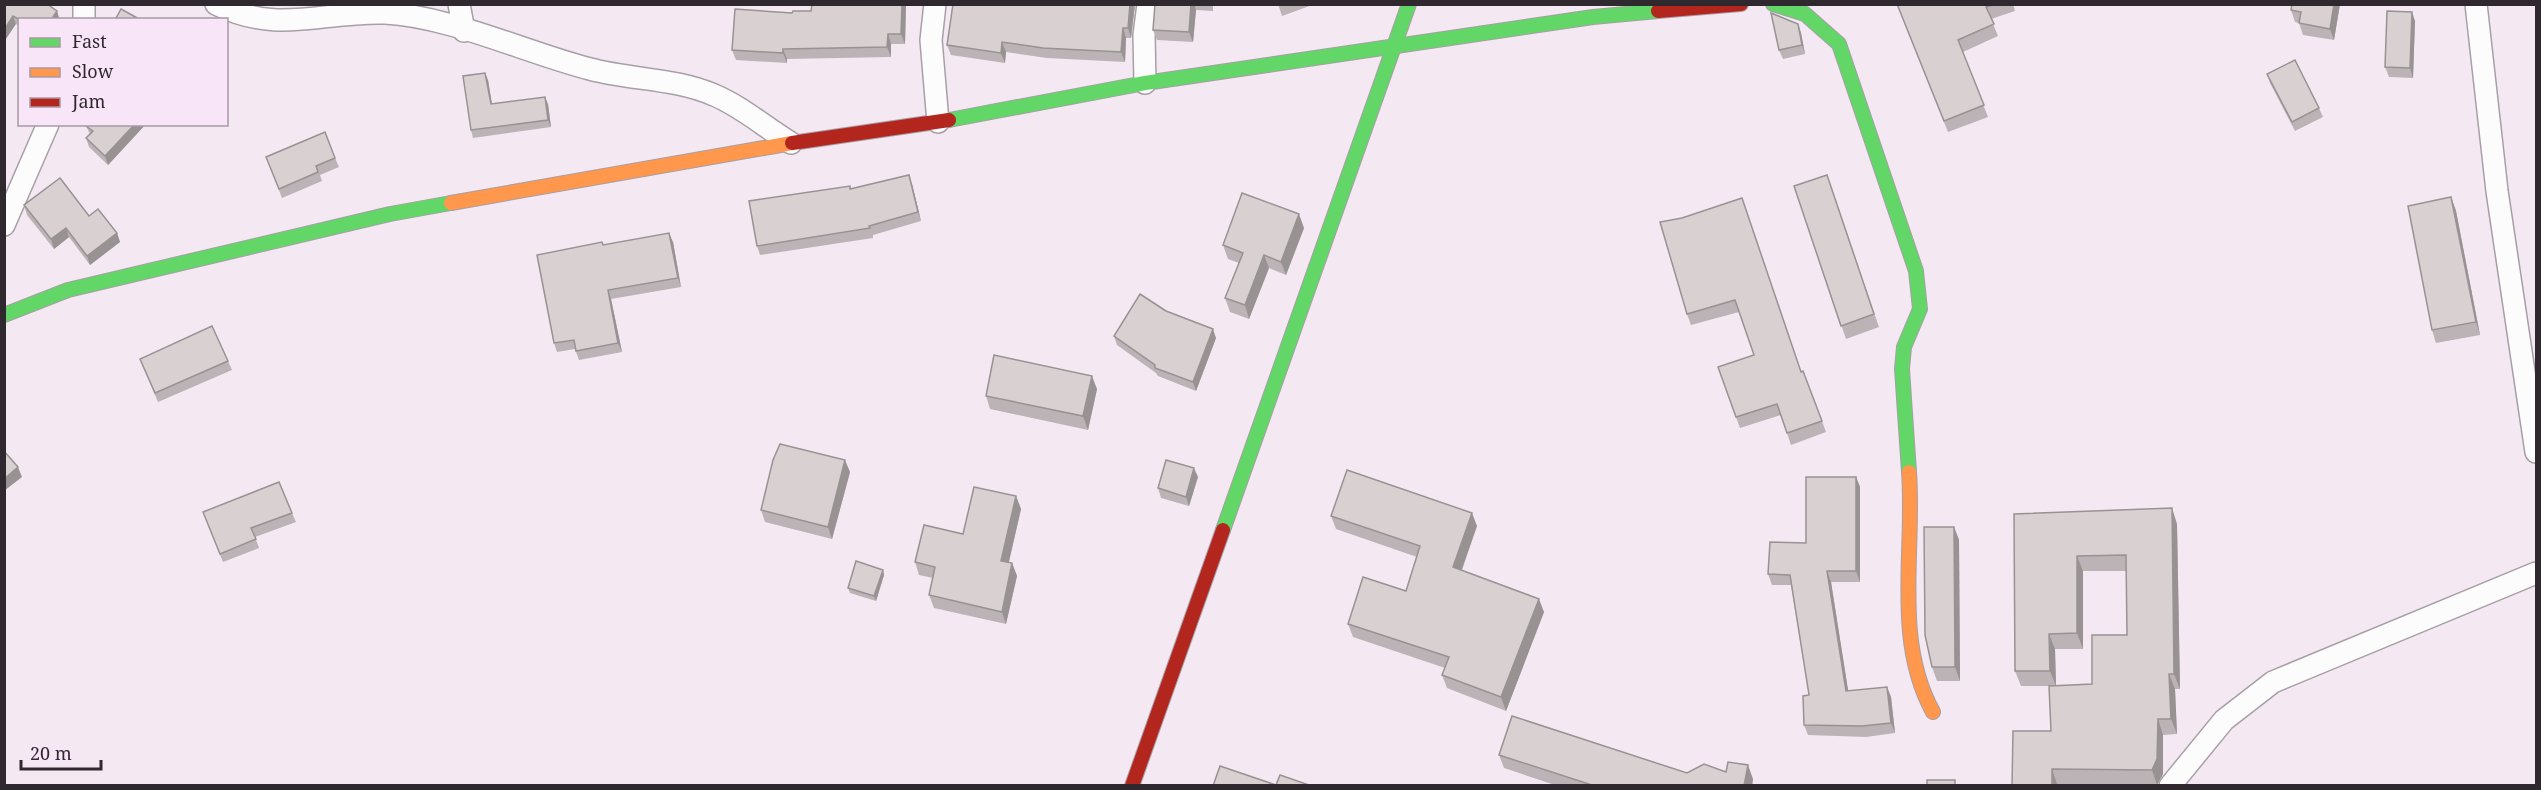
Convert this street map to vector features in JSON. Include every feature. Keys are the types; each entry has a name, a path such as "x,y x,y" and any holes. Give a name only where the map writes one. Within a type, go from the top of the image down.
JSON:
{"street":[{"path":"216,4 234,14 261,21 291,21 384,13 422,18 588,69 623,77 681,84 716,95 791,143"},
{"path":"459,4 464,31"},
{"path":"935,4 931,40 938,122"},
{"path":"1145,83 1144,35 1148,4"},
{"path":"1132,786 1409,4"},
{"path":"4,315 68,290 390,214 791,143 938,122 1145,83 1593,17 1741,4"},
{"path":"1773,4 1806,14 1839,44 1916,271 1921,303 1903,350 1902,374 1910,480 1911,644 1920,686 1927,705 1933,712"},
{"path":"2476,4 2497,191 2536,452"},
{"path":"4,225 47,126"},
{"path":"2170,786 2224,720 2248,699 2273,682 2536,573"}],"building":[{"path":"4,4 47,4 57,11 52,18 18,19 13,16 4,30"},
{"path":"812,4 902,4 901,34 888,34 887,47 783,49 783,53 732,50 735,9 792,13 793,11 811,11"},
{"path":"953,4 1130,4 1128,28 1123,28 1121,52 1043,48 1002,42 1001,53 947,45"},
{"path":"1155,4 1191,4 1189,32 1153,30"},
{"path":"1897,4 1995,4 1986,7 1994,24 1958,40 1984,105 1944,121"},
{"path":"2292,4 2334,4 2330,29 2299,23 2301,12 2291,10"},
{"path":"121,9 137,18 116,18"},
{"path":"2387,11 2412,12 2410,68 2385,67"},
{"path":"1771,13 1798,24 1802,45 1779,50"},
{"path":"2295,60 2319,108 2292,122 2267,74"},
{"path":"485,73 491,104 545,97 548,120 471,130 463,76"},
{"path":"86,126 133,126 105,156 86,138 93,131"},
{"path":"325,132 335,158 316,166 318,172 279,189 266,157"},
{"path":"909,175 918,212 869,226 870,228 757,246 749,201 850,186 850,189"},
{"path":"1827,175 1874,314 1841,326 1794,186"},
{"path":"60,178 89,216 98,209 117,233 87,256 66,228 51,239 24,205"},
{"path":"1242,193 1299,214 1281,262 1264,255 1245,305 1225,298 1243,253 1223,245"},
{"path":"2451,197 2476,322 2432,330 2408,206"},
{"path":"1742,198 1801,372 1803,371 1822,421 1787,433 1777,404 1736,417 1718,367 1754,355 1735,300 1687,314 1660,222 1682,218"},
{"path":"669,233 678,278 608,290 618,343 576,351 574,340 554,343 537,255 602,242 603,245"},
{"path":"1140,294 1166,311 1213,329 1193,382 1155,368 1155,365 1114,336"},
{"path":"212,326 228,361 155,393 140,359"},
{"path":"994,355 1092,376 1083,416 986,396"},
{"path":"780,444 845,460 828,527 761,510 773,460"},
{"path":"4,451 18,467 4,479"},
{"path":"1166,460 1194,468 1186,497 1158,488"},
{"path":"1347,470 1472,513 1453,567 1539,599 1501,697 1442,675 1449,657 1348,624 1363,577 1406,591 1420,546 1331,516"},
{"path":"1806,477 1856,477 1856,571 1827,571 1846,691 1887,687 1891,723 1862,726 1804,725 1803,696 1809,695 1790,575 1768,574 1770,542 1806,543"},
{"path":"279,482 292,513 251,528 256,539 220,554 203,512"},
{"path":"974,487 1016,496 1001,561 1012,563 1002,612 929,595 935,567 915,562 924,525 963,534"},
{"path":"2172,508 2174,674 2169,674 2171,719 2158,719 2157,759 2152,770 2052,769 2052,786 2012,786 2013,731 2051,731 2049,686 2092,684 2092,635 2127,635 2126,555 2077,556 2077,633 2049,634 2050,671 2015,671 2014,514"},
{"path":"1924,527 1954,527 1955,667 1932,667 1925,635"},
{"path":"856,561 883,570 874,596 848,588"},
{"path":"1512,716 1687,773 1704,764 1726,772 1728,762 1748,765 1744,786 1595,786 1499,755"},
{"path":"1220,766 1276,785 1280,775 1309,786 1213,786"},
{"path":"1927,780 1955,780 1955,786 1927,786"}],"traffic: fast":[{"path":"1223,530 1409,4"},
{"path":"1773,4 1805,14 1839,44 1916,271 1920,309 1904,347 1902,369 1909,472"},
{"path":"949,120 1145,83 1593,17 1658,11"},
{"path":"4,315 68,290 390,214 451,203"}],"traffic: slow":[{"path":"451,203 792,143"},
{"path":"1909,472 1909,625 1913,655 1921,684 1933,712"}],"traffic: jam":[{"path":"1658,11 1741,4"},
{"path":"792,143 949,120"},
{"path":"1132,786 1223,530"}]}
